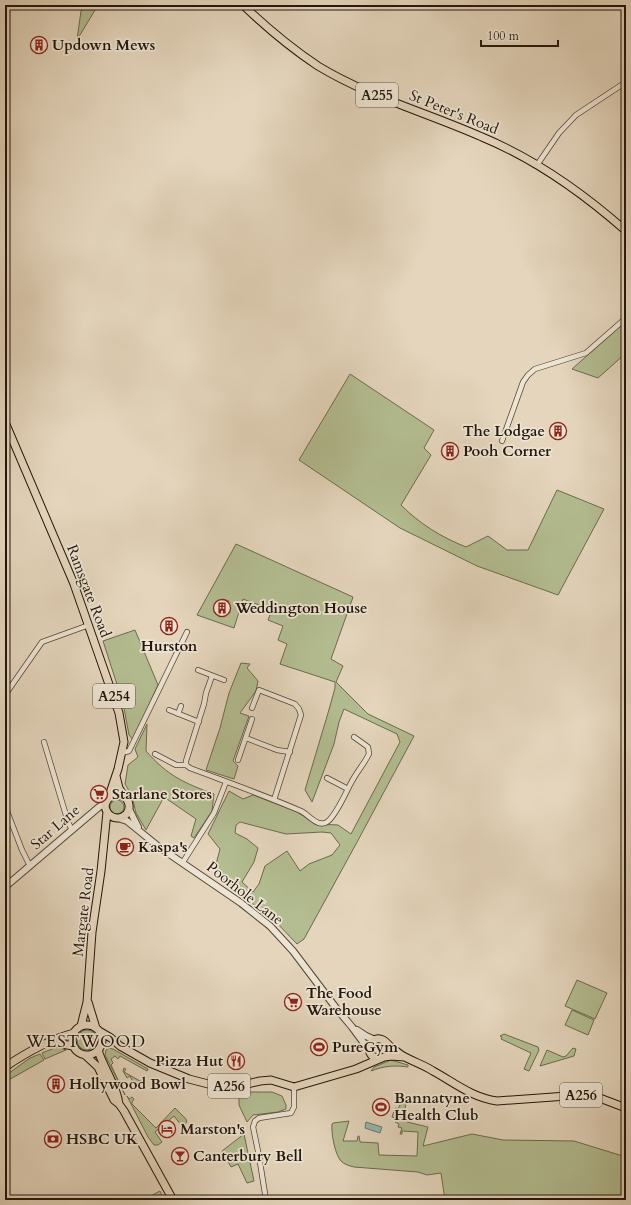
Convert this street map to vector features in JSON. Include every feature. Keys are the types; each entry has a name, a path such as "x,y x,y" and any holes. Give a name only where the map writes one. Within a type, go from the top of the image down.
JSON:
{"main road":[{"name":"St Peter's Road","path":"242,5 301,54 335,75 396,102 481,136 511,150 537,166"},
{"name":"A255","path":"537,166 586,198 626,231"},
{"name":"Ramsgate Road","path":"5,422 8,437 68,570 119,713 124,742 116,776 107,801"},
{"path":"106,826 116,818 125,815 129,809 128,801 119,788 116,776"},
{"path":"116,818 107,812 107,801 114,795 118,794 126,798"},
{"name":"Margate Road","path":"81,1026 88,1002 92,932 107,812"},
{"name":"Margate Road","path":"88,1002 97,1030"},
{"path":"5,1067 44,1044 74,1033 81,1026 89,1025 97,1030 102,1037 100,1048 104,1066 118,1097 119,1104"},
{"name":"A256","path":"97,1030 111,1038 116,1044 173,1074 212,1085 239,1086 270,1080 294,1087 356,1069 383,1058 392,1056 404,1057"},
{"path":"74,1033 72,1042 73,1046 78,1052 85,1055 98,1067 114,1100 119,1104 134,1128 173,1200"},
{"path":"356,1069 370,1052 370,1044 375,1040"},
{"name":"A256","path":"375,1040 384,1041 388,1046 404,1057 433,1070 470,1093 483,1099 497,1101 581,1095 597,1097 626,1108"},
{"path":"44,1044 56,1043 73,1046"},
{"path":"85,1055 94,1054 100,1048 116,1044"},
{"path":"383,1058 388,1052 388,1046"},
{"name":"A256","path":"370,1052 375,1058 383,1058"}],"street":[{"path":"537,166 559,133 576,115 626,82"},
{"path":"502,441 523,382 528,375 535,369 586,353 626,318"},
{"path":"5,695 42,642 88,625"},
{"path":"121,753 129,751 187,632"},
{"path":"198,670 224,680"},
{"path":"186,765 212,676"},
{"path":"252,708 259,690 295,704 301,715 274,800"},
{"path":"178,714 181,706"},
{"path":"169,710 199,722"},
{"path":"238,760 252,719"},
{"path":"155,754 176,765 186,765 190,768 274,800 303,812 317,822 324,823 330,820 369,752 366,745 354,737"},
{"path":"246,738 278,750 290,752"},
{"path":"44,742 68,822 72,830"},
{"path":"327,778 348,789"},
{"path":"183,862 214,812 226,782"},
{"name":"Star Lane","path":"5,887 107,801"},
{"path":"5,806 22,850 30,866"},
{"name":"Poorhole Lane","path":"129,809 140,830"},
{"name":"Poorhole Lane","path":"116,818 127,821 140,830 159,847 241,903 270,926 293,951 370,1052"},
{"name":"Poorhole Lane","path":"352,1027 375,1040"},
{"path":"266,1200 260,1156 253,1127 255,1121 259,1118 291,1113 294,1107 294,1087"}],"green space":[{"path":"86,5 98,5 77,40 81,11"},
{"path":"626,321 626,353 598,378 572,369"},
{"path":"350,374 434,430 424,448 431,455 401,505 423,524 448,539 466,547 488,536 507,550 528,550 557,490 604,509 558,595 477,566 400,528 299,460"},
{"path":"236,544 353,597 331,659 343,666 336,682 368,714 414,736 304,939 297,944 275,921 226,883 215,868 220,849 208,834 229,791 243,799 253,795 297,812 316,824 338,825 351,834 400,742 397,734 344,709 339,722 334,744 312,802 305,790 335,688 335,682 280,664 287,644 278,640 283,626 268,620 272,610 243,599 234,628 197,615","holes":["223,599 229,601 228,604 230,605 223,616 216,613 217,606 219,607 220,600 221,601","240,822 286,834 331,833 340,845 332,855 309,864 300,871 287,851 265,866 259,884 253,892 242,882 254,862 258,848 247,839 235,833 236,825"]},
{"path":"135,630 158,685 133,740 129,735 123,703 103,641"},
{"path":"241,663 250,664 247,668 258,681 256,691 240,713 249,716 233,761 238,766 234,779 206,770 220,728 229,693"},
{"path":"147,724 146,751 154,760 177,778 214,794 212,811 194,838 191,836 196,819 164,797 146,830 136,813 132,796 125,784 128,765 138,757 135,749"},
{"path":"117,800 122,802 124,807 122,812 117,814 112,812 110,807 112,802"},
{"path":"577,980 607,993 595,1019 565,1006"},
{"path":"572,1010 594,1020 588,1035 565,1025"},
{"path":"83,1030 91,1030 97,1036 97,1044 91,1050 83,1050 77,1044 77,1036"},
{"path":"504,1034 538,1047 539,1050 529,1071 524,1069 531,1053 501,1039 502,1037 500,1036"},
{"path":"57,1047 66,1050 45,1059 42,1053"},
{"path":"109,1048 148,1069 147,1071 120,1056 118,1059 115,1056 111,1059 113,1063 111,1065 125,1095 105,1055 106,1050"},
{"path":"573,1048 576,1049 574,1056 540,1066 547,1050 563,1057 566,1056"},
{"path":"40,1054 44,1060 5,1082 5,1076 30,1058"},
{"path":"391,1060 408,1065 408,1067 389,1066 371,1071 374,1067"},
{"path":"124,1068 126,1069 124,1072 140,1081 143,1078 133,1089 132,1088 135,1086 130,1076 127,1078 123,1071"},
{"path":"239,1092 272,1092 282,1096 286,1109 278,1112 253,1115 247,1122 239,1105"},
{"path":"127,1096 129,1099 132,1097 134,1099 132,1104 156,1128 175,1108 187,1122 182,1126 174,1116 155,1132 162,1142 158,1145 154,1145 148,1137"},
{"path":"401,1103 406,1104 403,1118 407,1122 428,1127 423,1146 472,1134 503,1140 574,1141 626,1157 626,1200 445,1200 441,1173 427,1175 418,1172 354,1167 346,1165 342,1162 337,1155 334,1144 332,1124 349,1121 343,1141 357,1141 359,1136 360,1142 378,1143 379,1155 417,1156 418,1132 402,1131 402,1134 400,1134 402,1128 398,1127 399,1124 395,1122 396,1118 392,1117 395,1108 398,1109"},
{"path":"244,1134 254,1181 247,1183 238,1164 231,1167 222,1151"},
{"path":"160,1191 164,1200 143,1200"}],"water":[{"path":"366,1122 382,1127 380,1133 365,1128"}],"place":[{"name":"Updown Mews","path":"39,45"},
{"name":"The Lodgae","path":"558,431"},
{"name":"Pooh Corner","path":"450,451"},
{"name":"Weddington House","path":"222,608"},
{"name":"Hurston","path":"169,626"},
{"name":"Starlane Stores","path":"99,794"},
{"name":"Kaspa's","path":"125,847"},
{"name":"The Food Warehouse","path":"293,1002"},
{"name":"PureGym","path":"319,1047"},
{"name":"Pizza Hut","path":"236,1061"},
{"name":"Hollywood Bowl","path":"56,1084"},
{"name":"Bannatyne Health Club","path":"381,1107"},
{"name":"Marston's","path":"167,1129"},
{"name":"HSBC UK","path":"53,1139"},
{"name":"Canterbury Bell","path":"180,1156"}],"district":[{"name":"WESTWOOD","path":"86,1041"}]}
